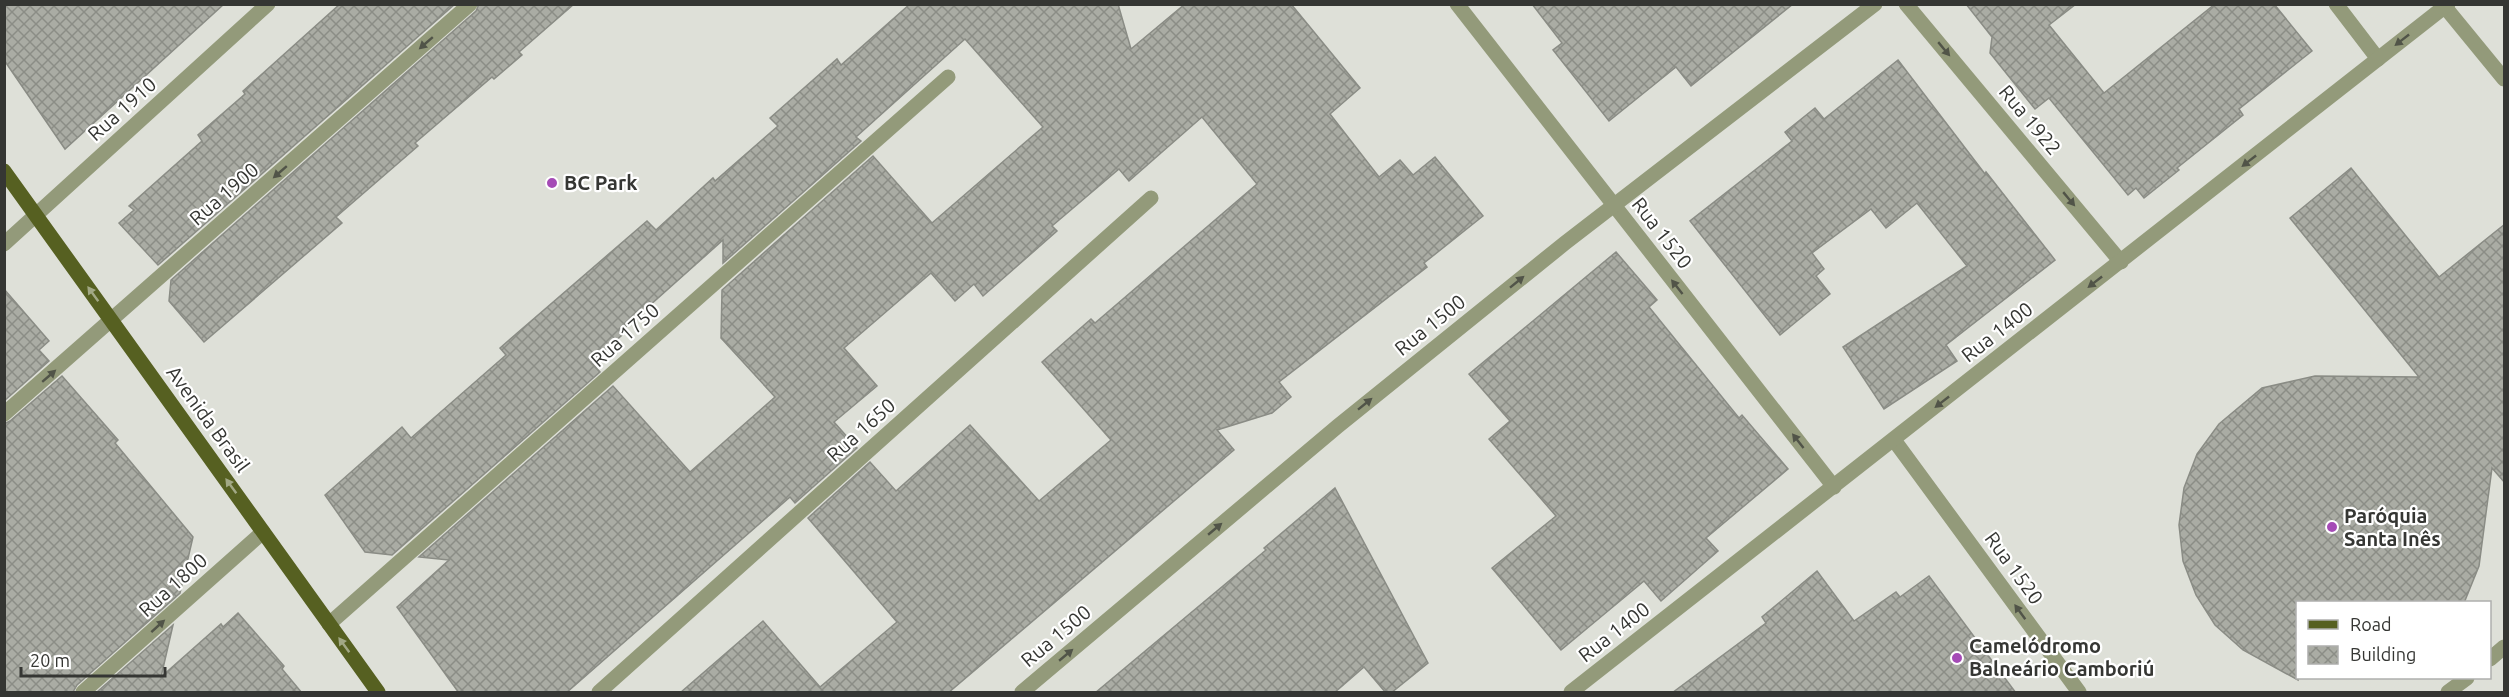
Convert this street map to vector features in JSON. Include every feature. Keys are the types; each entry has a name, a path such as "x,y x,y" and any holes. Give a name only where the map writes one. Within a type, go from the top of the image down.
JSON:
{"main road":[{"name":"Avenida Brasil","path":"4,171 378,693"}],"street":[{"name":"Rua 1910","path":"4,244 268,4"},
{"name":"Rua 1900","path":"4,414 470,4"},
{"name":"Rua 1520","path":"1457,4 1834,487"},
{"name":"Rua 1500","path":"1022,693 1338,426 1614,206 1875,4"},
{"name":"Rua 1922","path":"1906,4 2121,262"},
{"path":"2336,4 2378,59"},
{"name":"Rua 1400","path":"1571,693 2447,6"},
{"path":"2447,6 2505,79"},
{"name":"Rua 1750","path":"329,624 948,76"},
{"name":"Rua 1650","path":"599,693 1151,198"},
{"name":"Rua 1520","path":"1894,440 2079,693"},
{"name":"Rua 1800","path":"83,693 263,532"},
{"path":"2491,658 2505,647"},
{"path":"2448,693 2466,679"}],"building":[{"path":"4,4 224,4 65,149 4,60"},
{"path":"340,4 455,4 158,265 119,223 134,210 129,206 202,141 198,135 245,94 243,91"},
{"path":"479,4 574,4 519,52 522,55 494,79 492,77 415,143 418,146 336,217 342,223 204,342 169,301 171,280 476,11"},
{"path":"910,4 1118,4 1131,49 1185,4 1291,4 1360,88 1330,114 1379,177 1400,160 1413,175 1435,157 1483,216 1424,263 1427,267 1279,382 1291,397 1272,413 1217,430 1234,450 948,693 680,693 763,621 820,687 897,622 808,518 870,462 896,491 970,425 1039,501 1111,440 1042,362 1091,319 1095,323 1257,184 1202,117 1129,181 1119,169 1052,226 1057,231 983,296 974,284 955,301 931,273 844,348 877,386 834,422 857,448 795,503 790,497 566,693 459,693 397,607 449,560 419,557 613,386 690,472 775,397 721,338 722,290 873,156 932,223 1043,127 965,39 856,137 861,141 723,263 723,240 620,332 622,335 591,362 600,372 392,555 365,552 325,495 402,427 411,438 506,355 500,348 647,221 656,230 713,178 715,181 778,126 770,118 837,59 841,65"},
{"path":"1532,4 1793,4 1691,86 1676,67 1609,121 1553,50 1562,43"},
{"path":"1966,4 2076,4 2049,25 2104,93 2215,4 2274,4 2312,51 2239,109 2243,115 2144,198 2136,188 2128,195 2049,98 2035,109 1990,53 1992,37"},
{"path":"1898,60 1985,174 1986,172 2055,260 1946,345 1957,361 1884,409 1843,347 1967,266 1917,203 1886,228 1871,209 1812,253 1824,269 1816,276 1830,294 1780,335 1690,221 1792,141 1785,132 1815,108 1824,119"},
{"name":"Paróquia Santa Inês","path":"2351,168 2439,277 2505,224 2505,483 2492,468 2479,566 2465,601 2296,601 2296,679 2243,650 2215,625 2196,595 2183,561 2179,525 2184,488 2197,454 2219,424 2262,388 2315,376 2419,377 2290,218"},
{"path":"1616,252 1657,300 1649,307 1739,418 1742,415 1788,469 1706,538 1718,551 1661,601 1644,581 1561,650 1492,568 1556,516 1489,439 1510,421 1469,374"},
{"path":"4,289 49,341 39,350 49,361 4,401"},
{"path":"62,376 118,440 115,443 193,537 180,593 77,685 73,692 4,693 4,424"},
{"path":"1335,488 1428,663 1391,693 1386,693 1364,667 1334,693 1095,693 1266,550 1264,548"},
{"path":"1817,571 1854,621 1896,592 1900,597 1929,576 2016,693 1672,693 1766,623 1762,617"},
{"path":"238,613 284,666 282,669 302,693 97,692 173,625 161,677 221,624 223,627"}],"place":[{"name":"BC Park","path":"552,183"},
{"name":"Paróquia Santa Inês","path":"2332,527"},
{"name":"Camelódromo Balneário Camboriú","path":"1957,658"}]}
